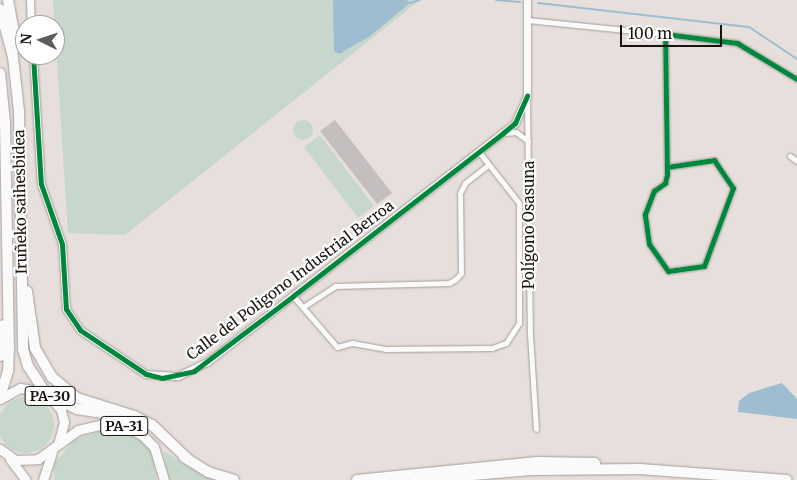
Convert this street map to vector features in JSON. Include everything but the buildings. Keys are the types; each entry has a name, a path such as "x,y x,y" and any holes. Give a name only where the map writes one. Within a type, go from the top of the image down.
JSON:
{"highway":[{"path":"8,0 22,80 25,138 20,166"},
{"name":"Iruñeko saihesbidea","path":"0,9 13,57 20,166 23,349 28,366 44,392"},
{"name":"Iruñeko saihesbidea","path":"0,73 5,122 9,360 0,398"},
{"path":"20,200 26,235 30,325 43,364 63,388 77,398 134,416 152,425 188,460"},
{"path":"0,356 7,237"},
{"name":"PA-30","path":"0,398 20,388 44,392 54,399 64,422 57,445 46,461 43,480"},
{"path":"54,399 71,407 135,422 208,472 234,480"},
{"name":"PA-31","path":"57,445 88,427 105,424 128,427 154,446 164,480"},
{"path":"2,452 15,460 32,460 49,454 57,445"},
{"path":"2,452 26,480"},
{"path":"357,480 536,462 603,463 640,469"},
{"path":"415,480 531,470 640,469 787,480"}],"street":[{"path":"30,0 31,15"},
{"name":"Polígono Osasuna","path":"527,0 530,334 536,429"},
{"path":"527,20 738,43 797,79"},
{"path":"665,34 667,167 665,183 654,191 645,214 649,244 668,271 704,266 734,188 714,160 667,167"},
{"name":"Calle del Poligono Industrial Berroa","path":"34,65 41,184 62,244 66,309 80,330 146,374 178,376 207,362 503,133 518,118 527,96"},
{"path":"503,133 516,132 528,142"},
{"name":"Calle del Poligono Industrial Berroa","path":"293,296 337,347 352,343 385,349 492,348 506,343 514,336 519,323 519,203 479,152"},
{"path":"790,156 797,161"},
{"name":"Calle del Poligono Industrial Berroa","path":"303,307 335,286 449,283 456,279 461,273 460,193 465,183 488,165"}],"green space":[{"path":"53,0 420,0 125,235 68,233 57,65 65,65 65,15 54,15"},
{"path":"303,120 310,123 313,130 310,137 303,140 296,137 293,130 296,123"},
{"path":"320,135 374,206 358,218 304,147"},
{"path":"26,397 37,399 46,405 52,414 54,425 52,436 46,445 37,451 26,453 15,451 6,445 0,436 -2,425 0,414 6,405 15,399"},
{"path":"103,430 132,434 144,442 152,453 157,480 54,480 54,464 74,440"},
{"path":"164,451 191,468 219,480 167,480"}],"water":[{"path":"333,0 407,0 410,3 370,36 339,54 334,51"},
{"path":"782,383 797,399 797,419 738,412 739,401 749,393"}],"waterway":[{"path":"410,3 420,0"},
{"path":"496,0 520,2"},
{"path":"538,3 749,27 797,59"}],"cycle path":[{"path":"667,167 714,160 733,188 704,266 668,271 649,244 645,214 654,191 665,183 667,174 665,34 737,43 797,79"},
{"path":"34,65 41,184 62,244 66,309 80,330 146,374 162,378 194,371 293,296 515,123 527,96"}]}
